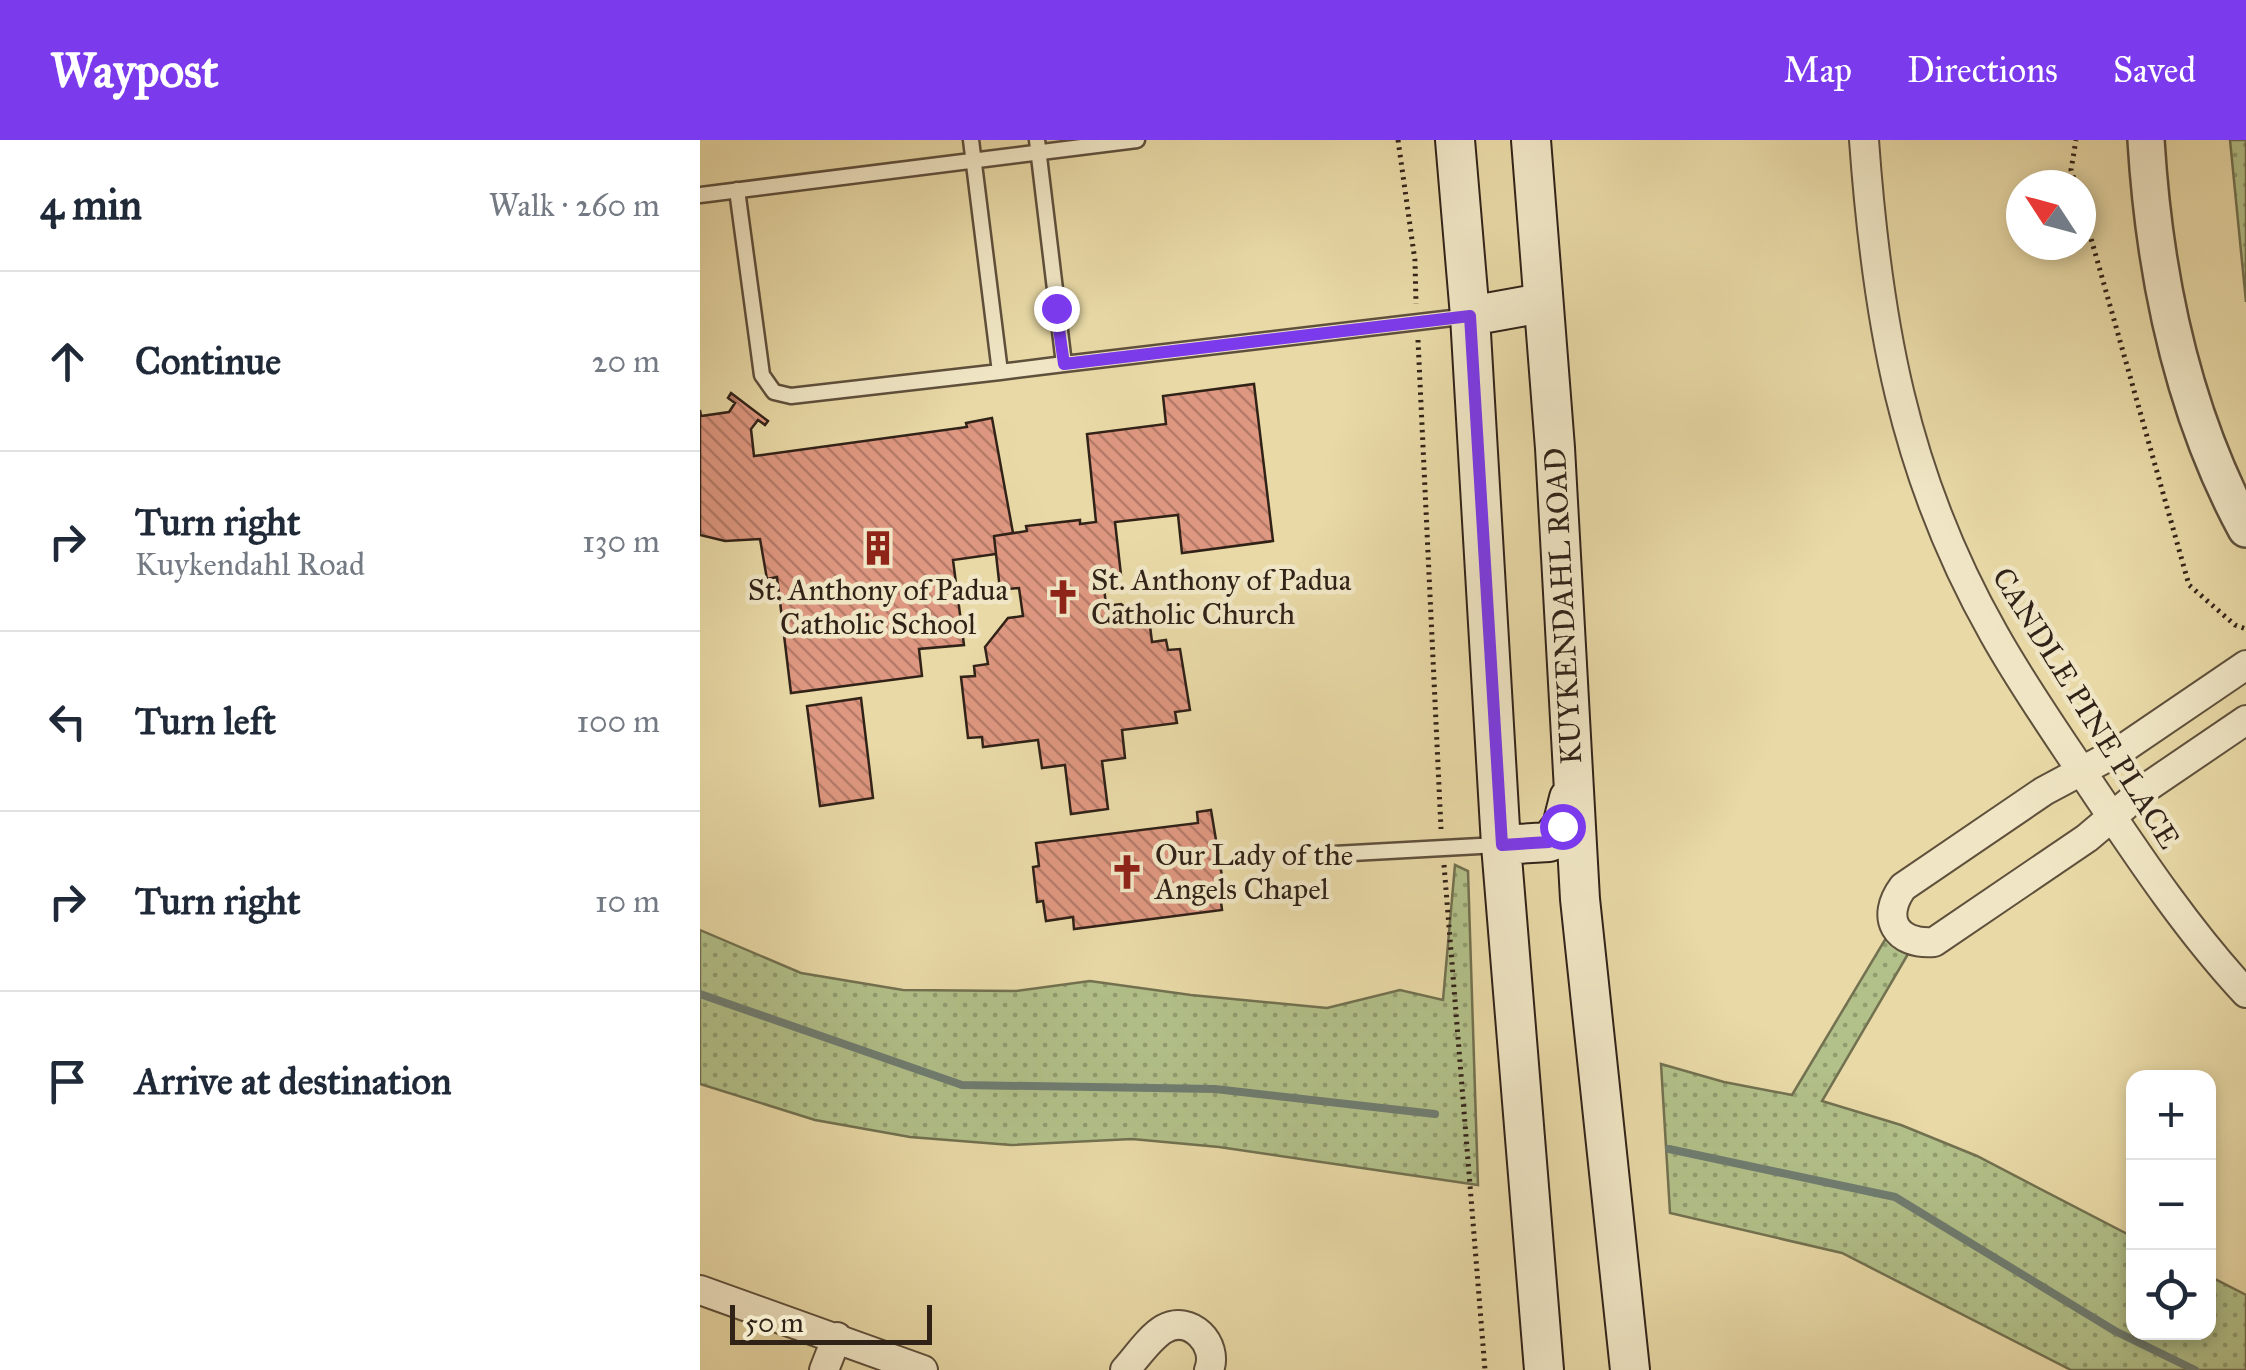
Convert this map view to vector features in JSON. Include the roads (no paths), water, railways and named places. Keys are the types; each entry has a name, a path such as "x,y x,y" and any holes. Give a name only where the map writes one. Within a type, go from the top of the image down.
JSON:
{"main road":[{"path":"1455,140 1470,316 1502,845 1544,1370"},
{"name":"KUYKENDAHL ROAD","path":"1531,140 1555,448 1580,898 1630,1370"},
{"path":"1470,316 1542,303"},
{"path":"1502,845 1549,842 1562,826 1572,785"}],"street":[{"name":"CANDLE PINE PLACE","path":"1864,140 1872,246 1884,328 1902,409 1926,486 1958,563 1994,634 2112,817 2204,944 2246,993"},
{"path":"2146,140 2150,203 2176,340 2214,459 2246,529"},
{"path":"2246,665 2121,750 2044,790 1903,887 1891,911 1893,922 1910,941 1934,942 2088,838 2146,788 2246,720"},
{"path":"700,1290 923,1370"},
{"path":"1126,1370 1163,1329 1182,1326 1195,1330 1210,1344 1214,1360 1210,1370"},
{"path":"824,1370 837,1336"}],"lane":[{"path":"971,140 1000,372"},
{"path":"700,195 974,160 1038,146 1137,140"},
{"path":"1038,146 1064,364"},
{"path":"737,190 762,374 774,392 790,396 1470,316"},
{"path":"1334,854 1502,845"}],"waterway":[{"path":"700,994 962,1085 1215,1089 1435,1114"},
{"path":"1669,1149 1895,1197 2115,1331 2195,1370"}],"place":[{"name":"St. Anthony of Padua Catholic School","path":"878,548"},
{"name":"St. Anthony of Padua Catholic Church","path":"1063,597"},
{"name":"Our Lady of the Angels Chapel","path":"1127,872"}]}
